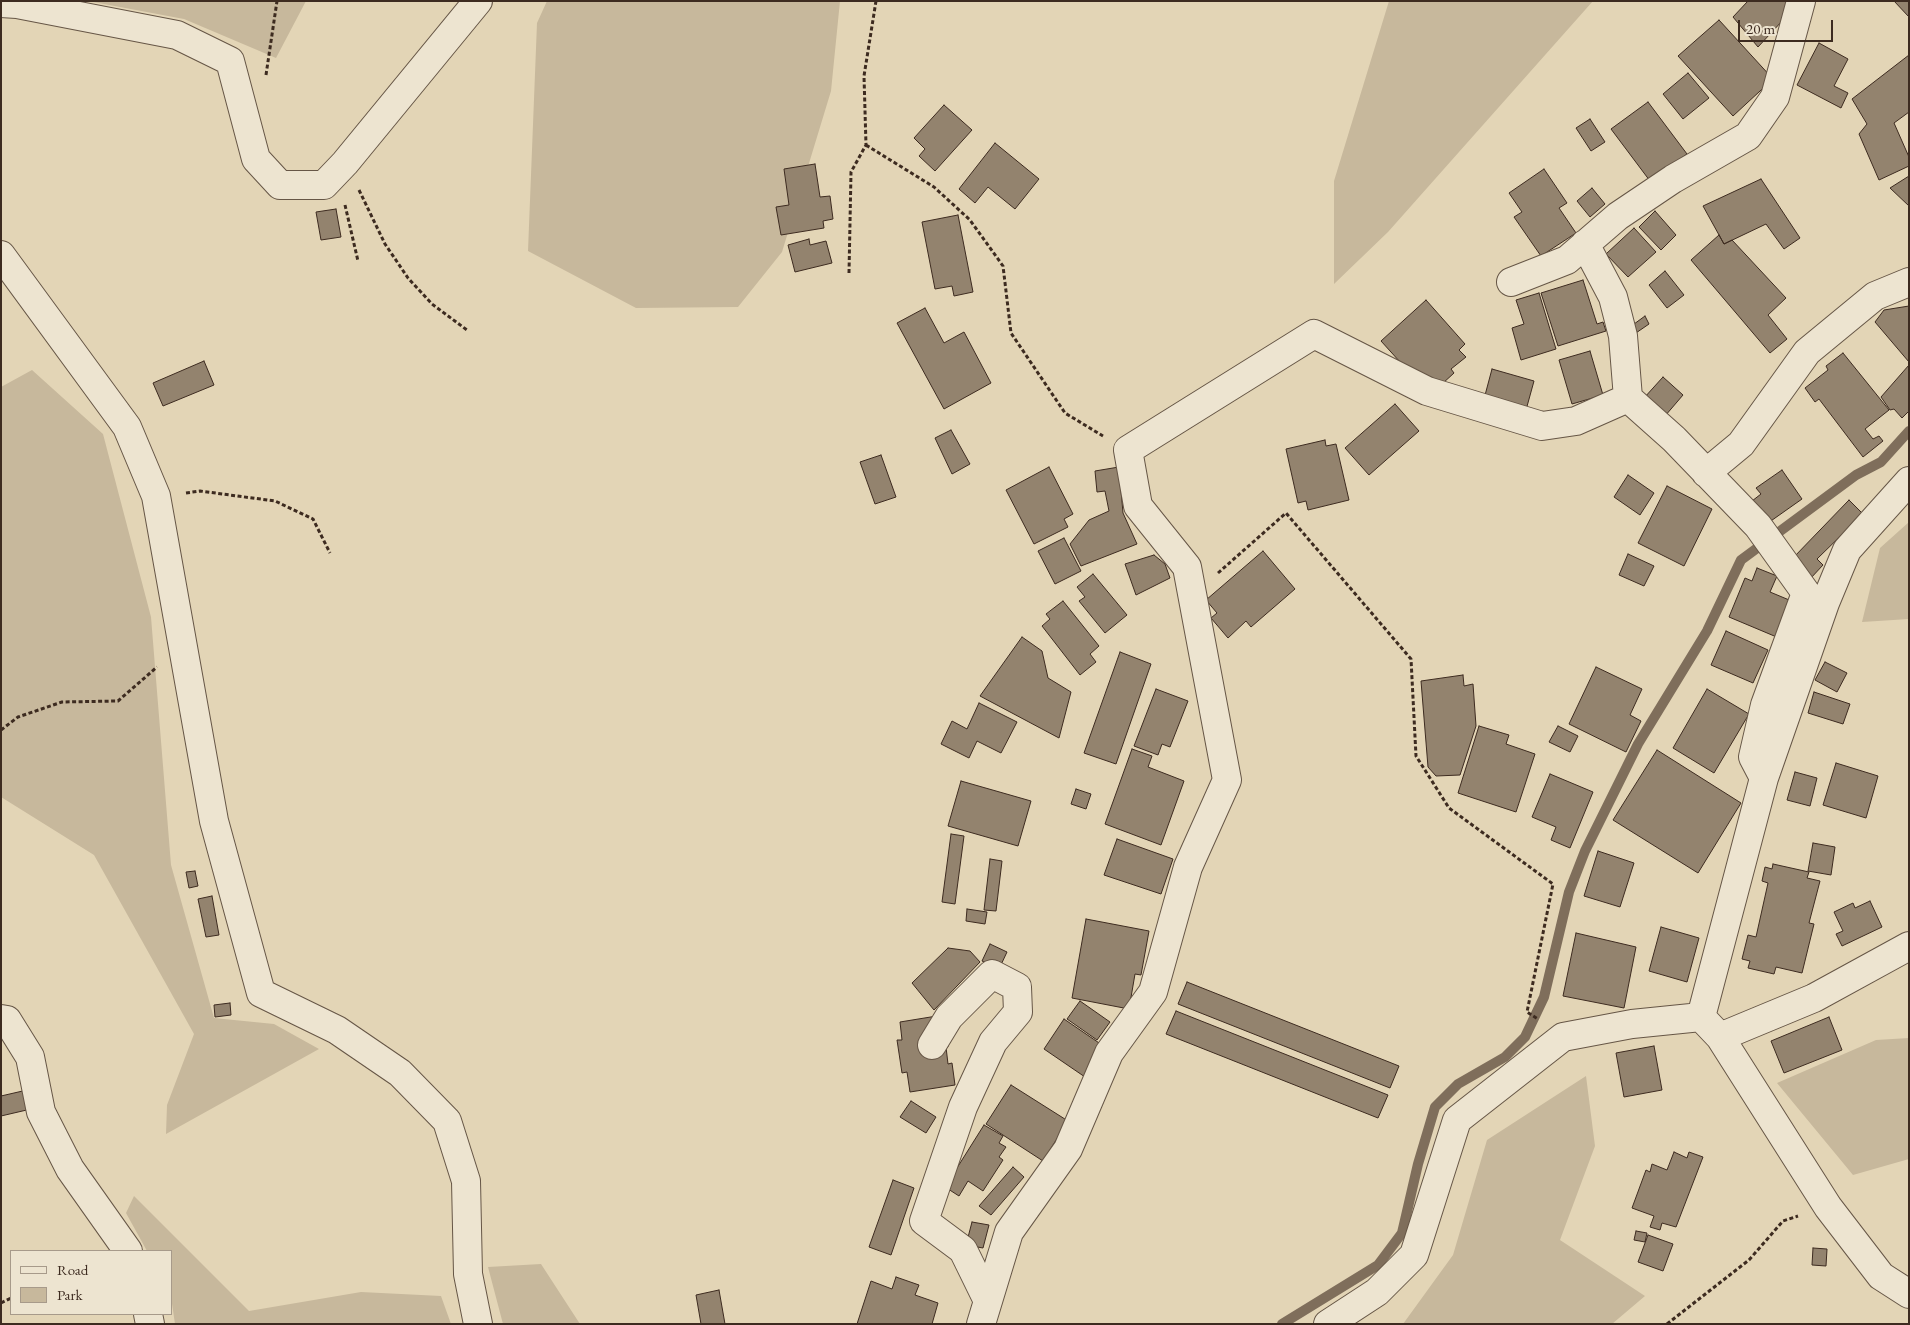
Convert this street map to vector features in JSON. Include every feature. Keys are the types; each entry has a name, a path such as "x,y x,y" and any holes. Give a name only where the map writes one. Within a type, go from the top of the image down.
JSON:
{"street":[{"path":"1,3 17,4 177,35 230,61 256,160 280,185 324,185 345,163 478,1"},
{"path":"1511,282 1567,260 1618,216 1673,179 1748,136 1775,97 1800,1"},
{"path":"1585,244 1613,297 1623,336 1628,398 1674,440 1758,526 1806,593 1765,705 1753,757 1764,778"},
{"path":"1,255 127,427 156,496 214,821 261,993 337,1030 400,1073 447,1121 466,1181 468,1274 478,1324"},
{"path":"1706,473 1741,444 1807,352 1875,296 1909,282"},
{"path":"984,1312 1009,1232 1068,1149 1109,1053 1153,992 1188,867 1227,780 1187,567 1138,506 1128,450 1314,334 1427,391 1542,426 1576,421 1628,398"},
{"path":"1701,1017 1764,778 1825,603 1847,550 1909,482"},
{"path":"1720,1036 1814,998 1909,946"},
{"path":"932,1045 949,1018 992,974 1017,987 1018,1012 993,1042 967,1099 924,1222 964,1250 984,1312"},
{"path":"1328,1324 1377,1292 1414,1255 1456,1120 1563,1037 1632,1024 1701,1017"},
{"path":"1701,1017 1720,1036 1828,1207 1881,1276 1909,1294"},
{"path":"1,1019 7,1020 30,1057 41,1112 70,1169 127,1250"}],"path":[{"path":"245,118 262,103 277,1"},
{"path":"849,273 851,172 866,145 864,76 876,1"},
{"path":"866,145 934,187 970,220 1003,266 1011,333 1065,414 1128,450"},
{"path":"345,163 341,190 358,261"},
{"path":"345,163 386,244 408,278 432,304 467,330"},
{"path":"156,496 200,491 275,501 313,519 330,554"},
{"path":"1190,583 1217,574 1286,513 1411,659 1416,756 1449,808 1553,884 1527,1012 1563,1037"},
{"path":"1,730 18,717 62,702 118,701 182,646"},
{"path":"1667,1324 1749,1260 1782,1221 1828,1207"}],"green space":[{"path":"88,1 306,1 276,58 184,19"},
{"path":"547,1 840,1 831,91 782,252 738,307 636,308 528,251 537,23"},
{"path":"1389,1 1593,1 1388,232 1334,284 1334,181"},
{"path":"32,370 103,434 151,617 171,865 214,1018 274,1024 319,1049 166,1134 167,1105 194,1034 94,855 1,797 1,387"},
{"path":"1909,522 1909,619 1862,622 1880,548"},
{"path":"1909,1038 1909,1159 1853,1175 1777,1083 1876,1040"},
{"path":"1586,1076 1595,1146 1560,1240 1645,1296 1612,1324 1403,1324 1453,1255 1487,1140"},
{"path":"134,1196 249,1311 361,1292 441,1296 451,1324 175,1324 172,1304 172,1250 146,1250 126,1213"},
{"path":"541,1264 580,1324 503,1324 488,1267"}],"building":[{"path":"1748,1 1796,1 1796,6 1758,47 1733,17"},
{"path":"1894,1 1909,1 1909,17"},
{"path":"1719,20 1773,79 1733,116 1678,56"},
{"path":"1819,43 1848,59 1834,86 1848,93 1841,108 1797,85"},
{"path":"1909,55 1909,112 1894,123 1909,157 1909,166 1879,180 1859,134 1867,124 1852,99"},
{"path":"1688,73 1709,98 1683,119 1663,94"},
{"path":"1648,102 1687,154 1650,181 1611,129"},
{"path":"944,105 972,130 935,171 919,156 925,149 914,138"},
{"path":"1590,119 1605,142 1591,151 1576,128"},
{"path":"995,143 1039,179 1015,209 988,187 975,203 959,189"},
{"path":"815,164 820,197 830,196 833,219 823,221 824,228 781,235 776,207 789,205 784,169"},
{"path":"1544,169 1567,203 1559,208 1576,233 1541,256 1514,217 1522,212 1509,193"},
{"path":"1909,176 1909,206 1890,188"},
{"path":"1761,179 1800,238 1784,249 1766,224 1724,244 1703,206"},
{"path":"1592,188 1605,204 1590,217 1577,201"},
{"path":"336,209 341,237 321,240 316,212"},
{"path":"1655,211 1676,235 1661,250 1639,227"},
{"path":"958,215 973,292 954,296 952,286 935,289 922,222"},
{"path":"1634,228 1656,252 1628,277 1606,254"},
{"path":"1719,235 1724,244 1732,240 1786,298 1768,315 1787,339 1770,353 1691,260"},
{"path":"809,239 810,245 826,241 832,263 795,272 788,245"},
{"path":"1665,271 1684,295 1667,308 1649,285"},
{"path":"1583,280 1597,324 1603,322 1606,331 1558,346 1541,293"},
{"path":"1539,293 1556,349 1521,360 1512,328 1524,324 1516,300"},
{"path":"1426,300 1465,344 1459,350 1466,357 1451,369 1454,373 1442,384 1410,373 1381,341"},
{"path":"1909,306 1909,362 1875,322 1884,310"},
{"path":"925,308 944,343 964,332 991,383 944,409 897,323"},
{"path":"1645,316 1649,324 1633,335 1630,327"},
{"path":"1590,351 1603,395 1572,404 1559,360"},
{"path":"1843,353 1889,410 1865,429 1873,439 1879,436 1883,441 1863,457 1819,399 1815,402 1805,388 1828,370 1826,366"},
{"path":"204,361 214,385 163,406 153,383"},
{"path":"1909,365 1909,411 1902,418 1894,409 1890,410 1881,397"},
{"path":"1492,369 1534,381 1526,410 1484,399"},
{"path":"1663,377 1683,395 1665,416 1644,398"},
{"path":"1395,404 1419,431 1369,475 1345,448"},
{"path":"951,430 970,464 952,474 935,438"},
{"path":"1325,440 1326,446 1336,444 1349,500 1308,510 1306,501 1298,503 1286,449"},
{"path":"881,455 896,497 875,504 860,462"},
{"path":"1049,467 1073,514 1064,519 1068,527 1034,544 1006,490"},
{"path":"1119,467 1123,513 1137,544 1081,566 1070,544 1089,520 1109,511 1105,491 1097,492 1095,471"},
{"path":"1782,470 1802,499 1768,523 1752,501 1761,494 1756,488"},
{"path":"1628,475 1654,493 1640,515 1614,497"},
{"path":"1667,486 1712,509 1684,566 1638,543"},
{"path":"1849,500 1863,514 1817,559 1823,565 1810,579 1793,558"},
{"path":"1064,538 1081,571 1055,584 1038,551"},
{"path":"1263,551 1295,589 1251,627 1246,621 1228,638 1211,618 1217,613 1206,600"},
{"path":"1628,554 1654,566 1644,586 1619,575"},
{"path":"1154,555 1165,564 1170,578 1136,595 1125,564"},
{"path":"1757,568 1777,576 1770,592 1794,602 1779,638 1729,617 1745,578 1752,581"},
{"path":"1093,574 1127,615 1105,633 1079,601 1085,597 1077,587"},
{"path":"1063,601 1099,646 1090,654 1096,662 1080,675 1042,626 1050,619 1046,614"},
{"path":"1726,631 1768,650 1753,683 1711,665"},
{"path":"1022,637 1042,651 1048,678 1071,692 1059,738 980,696"},
{"path":"1120,652 1151,664 1116,764 1084,753"},
{"path":"1825,662 1847,673 1837,692 1815,680"},
{"path":"1596,667 1642,689 1630,715 1641,721 1626,752 1569,724"},
{"path":"1463,675 1464,686 1473,684 1476,726 1460,775 1436,776 1428,767 1421,681"},
{"path":"1156,689 1188,701 1170,747 1162,744 1158,755 1134,746"},
{"path":"1707,689 1749,714 1714,773 1673,748"},
{"path":"1814,692 1850,704 1843,724 1808,713"},
{"path":"979,703 1017,722 1001,753 977,741 969,758 941,744 952,721 967,729"},
{"path":"1479,726 1509,735 1506,744 1535,754 1516,812 1458,793"},
{"path":"1558,726 1578,736 1570,752 1549,742"},
{"path":"1132,749 1152,756 1148,767 1184,781 1161,845 1105,824"},
{"path":"1657,750 1741,803 1698,873 1613,820"},
{"path":"1836,763 1878,776 1866,818 1823,805"},
{"path":"1795,772 1817,778 1810,806 1787,800"},
{"path":"1550,774 1593,792 1570,848 1551,840 1556,827 1532,817"},
{"path":"961,781 1031,801 1018,846 948,826"},
{"path":"1076,789 1091,794 1086,809 1071,804"},
{"path":"951,834 964,836 955,904 942,902"},
{"path":"1117,839 1173,859 1161,894 1104,875"},
{"path":"1813,843 1835,847 1831,875 1808,871"},
{"path":"1598,851 1634,863 1620,907 1584,896"},
{"path":"990,859 1002,861 996,911 984,910"},
{"path":"1773,864 1809,872 1807,878 1820,881 1809,923 1814,924 1802,973 1776,967 1774,974 1748,968 1750,961 1742,959 1748,935 1756,937 1768,883 1762,881 1765,867 1772,869"},
{"path":"195,871 198,886 189,888 186,872"},
{"path":"212,896 219,935 206,937 198,899"},
{"path":"1870,901 1882,927 1842,946 1836,934 1843,931 1834,912 1853,903 1855,908"},
{"path":"967,909 987,912 985,924 966,921"},
{"path":"1086,919 1149,931 1141,975 1135,974 1129,1009 1072,998"},
{"path":"1661,927 1699,938 1687,982 1649,971"},
{"path":"1576,933 1636,947 1624,1008 1563,996"},
{"path":"990,944 1007,952 999,969 982,961"},
{"path":"948,948 970,951 980,962 934,1010 912,983"},
{"path":"1187,982 1399,1066 1390,1088 1178,1004"},
{"path":"1080,1001 1110,1022 1097,1040 1067,1019"},
{"path":"230,1003 231,1015 215,1017 214,1005"},
{"path":"1176,1011 1388,1095 1378,1118 1166,1034"},
{"path":"943,1015 948,1047 946,1047 948,1064 952,1063 955,1085 910,1092 907,1072 902,1073 897,1040 902,1040 900,1022"},
{"path":"1829,1017 1842,1050 1784,1073 1771,1041"},
{"path":"1064,1019 1105,1047 1085,1077 1044,1049"},
{"path":"1654,1046 1662,1090 1624,1097 1616,1053"},
{"path":"1011,1085 1068,1121 1043,1161 986,1124"},
{"path":"27,1090 31,1109 1,1116 1,1096"},
{"path":"911,1101 936,1117 926,1133 900,1117"},
{"path":"984,1125 1003,1136 999,1143 1006,1147 999,1157 1003,1160 983,1191 968,1181 959,1196 945,1187"},
{"path":"1674,1152 1687,1158 1689,1152 1703,1157 1676,1227 1662,1223 1660,1230 1650,1227 1654,1216 1632,1208 1646,1170 1650,1172 1652,1164 1667,1170"},
{"path":"1013,1167 1024,1177 991,1215 979,1206"},
{"path":"893,1180 914,1188 891,1255 869,1247"},
{"path":"972,1222 989,1225 983,1248 966,1245"},
{"path":"1636,1231 1647,1233 1645,1242 1634,1240"},
{"path":"1648,1235 1673,1244 1663,1271 1638,1262"},
{"path":"1813,1248 1827,1249 1826,1266 1812,1265"},
{"path":"896,1277 919,1285 915,1295 938,1303 932,1324 857,1324 871,1281 892,1289"},
{"path":"719,1290 725,1324 701,1324 696,1295"}],"waterway":[{"path":"1282,1324 1378,1265 1402,1233 1418,1164 1435,1107 1458,1084 1505,1057 1525,1037 1544,997 1569,892 1585,851 1638,744 1707,631 1741,560 1856,475 1881,462 1909,431"}]}
